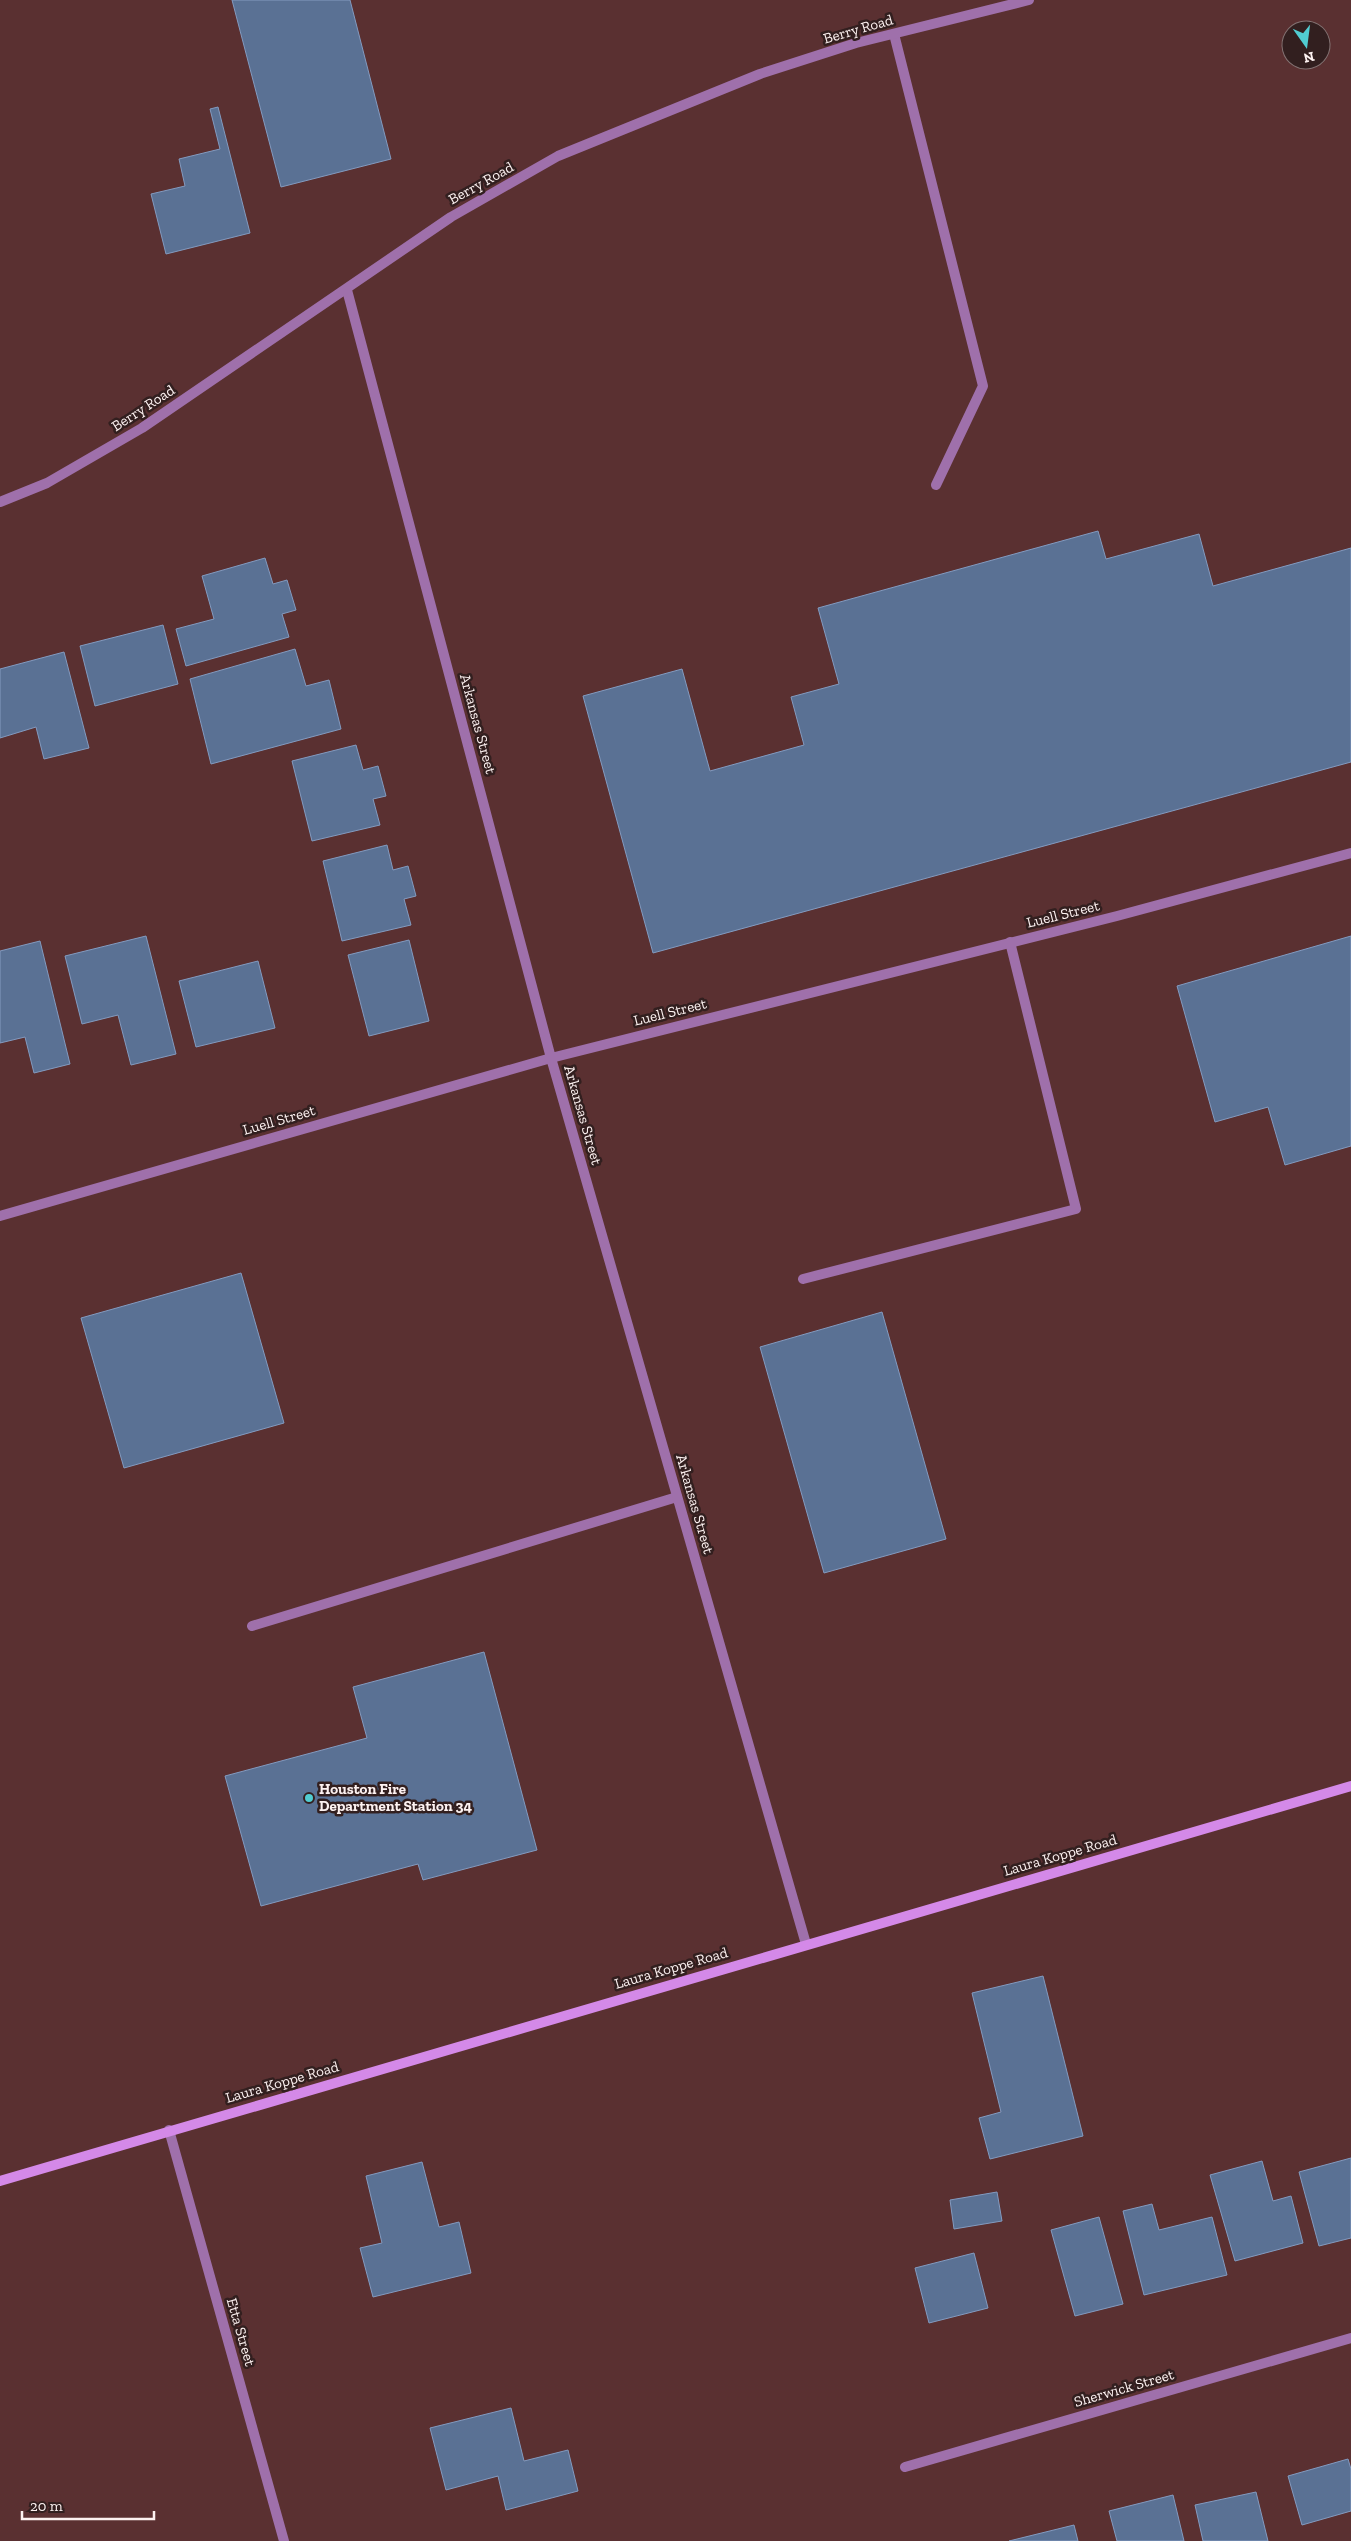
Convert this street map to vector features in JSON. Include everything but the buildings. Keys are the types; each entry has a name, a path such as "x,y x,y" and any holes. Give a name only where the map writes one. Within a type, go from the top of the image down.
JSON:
{"street":[{"name":"Berry Road","path":"0,502 47,483 142,428 348,290 451,217 558,156 760,74 856,43 1029,0"},
{"path":"894,34 983,386 936,485"},
{"name":"Arkansas Street","path":"348,290 551,1058 806,1944"},
{"name":"Luell Street","path":"0,1216 551,1058 1010,942 1351,853"},
{"path":"803,1279 1076,1209 1010,942"},
{"path":"252,1626 677,1497"},
{"name":"Laura Koppe Road","path":"0,2181 169,2130 1351,1786"},
{"name":"Etta Street","path":"169,2130 284,2541"},
{"name":"Sherwick Street","path":"905,2467 1351,2338"}],"place":[{"name":"Houston Fire Department Station 34","path":"309,1798"}]}
